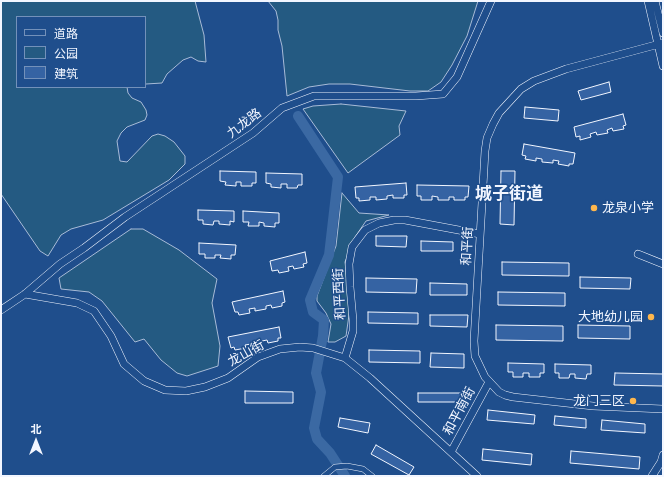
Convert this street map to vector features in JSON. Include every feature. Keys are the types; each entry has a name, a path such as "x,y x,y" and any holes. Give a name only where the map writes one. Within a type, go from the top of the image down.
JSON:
{"street":[{"name":"九龙路","path":"1,310 25,294 60,264 84,248 124,217 253,133 282,108 314,96 416,96 444,94 457,77 491,1"},
{"path":"648,1 660,44 663,66"},
{"path":"655,1 663,33"},
{"name":"和平街","path":"660,44 549,75 530,83 513,97 499,113 492,124 487,138 485,151 474,341 475,356 480,369 489,382 499,392 513,397 593,406 663,410"},
{"name":"和平西街","path":"345,358 354,320 349,264 352,247 365,230 380,223 394,220 404,220 480,234"},
{"path":"638,254 663,264"},
{"name":"龙山街","path":"25,294 77,303 94,311 111,336 124,364 144,381 165,390 186,391 206,387 228,378 258,357 280,349 300,347 313,348 345,358 368,376 478,476"},
{"name":"和平南街","path":"451,452 489,382"},
{"path":"652,476 663,455"},
{"path":"324,476 335,467 346,466 362,469 372,476"}],"green space":[{"path":"1,1 195,1 204,35 206,62 198,61 191,57 183,60 167,74 162,83 146,84 146,16 16,16 16,88 127,88 128,93 132,98 141,102 147,115 145,120 127,127 121,133 117,141 120,161 127,162 152,136 158,134 165,136 174,142 185,156 185,164 169,180 103,220 71,229 61,235 48,256 40,251 1,194"},
{"path":"268,1 478,1 467,36 452,65 441,82 428,91 410,91 350,84 329,84 309,87 287,96 278,20 276,11"},
{"path":"341,104 406,111 399,126 400,135 348,173 303,109 313,106"},
{"path":"342,193 359,213 389,215 366,221 355,237 345,262 350,308 346,336 335,342 328,342 331,324 326,313 317,301 317,296 336,246"},
{"path":"131,229 143,229 179,250 217,279 212,303 220,346 218,366 187,376 177,373 161,360 144,339 135,342 102,301 89,292 61,289 59,278"}],"building":[{"path":"609,82 611,92 581,100 578,91"},
{"path":"525,107 559,110 558,121 524,118"},
{"path":"623,114 626,125 623,126 624,129 613,131 612,128 607,130 608,133 597,135 596,132 590,134 591,137 580,140 580,136 576,137 574,127"},
{"path":"524,144 575,153 573,164 569,164 569,166 558,164 559,161 553,160 553,163 542,162 542,159 536,158 536,161 525,159 526,156 522,155"},
{"path":"220,171 256,172 256,183 252,183 252,186 241,186 241,182 236,182 236,186 225,185 226,182 220,181"},
{"path":"501,171 515,171 514,225 500,224"},
{"path":"266,173 302,174 302,185 298,185 297,188 287,188 287,184 281,184 281,188 271,187 271,184 266,183"},
{"path":"406,183 407,195 404,195 404,198 393,198 393,195 387,196 387,199 376,200 376,197 370,197 370,200 359,201 359,198 356,198 355,187"},
{"path":"417,185 469,186 468,197 465,197 465,200 454,200 454,197 449,197 449,200 438,200 438,197 432,196 432,200 421,200 421,196 417,196"},
{"path":"198,210 234,211 234,222 230,221 230,225 219,224 219,221 214,221 213,225 203,224 203,220 198,220"},
{"path":"243,211 279,213 279,223 275,223 275,227 264,226 264,223 259,222 259,226 248,226 249,222 243,222"},
{"path":"376,236 407,236 406,247 376,246"},
{"path":"421,241 453,242 453,251 421,251"},
{"path":"199,243 236,245 235,255 231,255 231,259 220,258 221,255 215,255 215,258 205,258 205,254 199,254"},
{"path":"305,252 307,263 303,264 304,267 294,269 293,266 288,267 289,271 279,273 278,270 272,271 270,261"},
{"path":"502,262 569,263 569,276 502,275"},
{"path":"580,277 631,278 630,289 580,288"},
{"path":"366,278 417,279 416,293 366,292"},
{"path":"430,283 467,284 467,295 430,295"},
{"path":"283,291 285,302 282,303 282,306 272,308 271,305 266,306 266,309 255,311 255,308 249,309 250,313 239,315 238,312 235,312 232,302"},
{"path":"498,292 565,293 565,306 498,305"},
{"path":"368,312 418,313 418,324 368,323"},
{"path":"430,315 468,315 467,327 430,326"},
{"path":"496,325 563,326 563,341 496,340"},
{"path":"578,325 630,326 630,339 578,338"},
{"path":"279,327 281,338 278,338 278,341 268,343 267,340 262,341 262,344 251,347 251,344 245,345 246,348 235,350 234,347 231,348 228,337"},
{"path":"369,350 420,351 420,363 369,362"},
{"path":"431,353 464,354 464,368 430,367"},
{"path":"508,363 544,364 544,373 540,373 540,377 529,377 529,373 523,373 523,377 513,377 513,372 508,372"},
{"path":"555,364 591,365 591,374 587,374 586,379 575,378 575,374 570,374 569,378 559,378 559,373 555,373"},
{"path":"615,373 663,374 663,386 614,385"},
{"path":"245,391 293,392 293,403 245,403"},
{"path":"418,393 466,393 466,402 418,402"},
{"path":"488,410 535,415 534,424 487,420"},
{"path":"555,416 586,419 586,428 554,425"},
{"path":"340,418 370,423 368,433 338,427"},
{"path":"602,420 645,424 645,433 601,430"},
{"path":"376,445 414,467 409,475 371,454"},
{"path":"483,449 532,454 531,465 482,460"},
{"path":"571,451 640,457 639,469 570,463"}],"waterway":[{"path":"298,116 338,177 329,255 310,300 313,312 324,320 323,336 316,373 321,392 314,428 317,439 330,453 345,476"}],"place":[{"name":"龙泉小学","path":"594,208"},
{"name":"大地幼儿园","path":"651,317"},
{"name":"龙门三区","path":"633,401"}],"district":[{"name":"城子街道","path":"509,193"}]}
